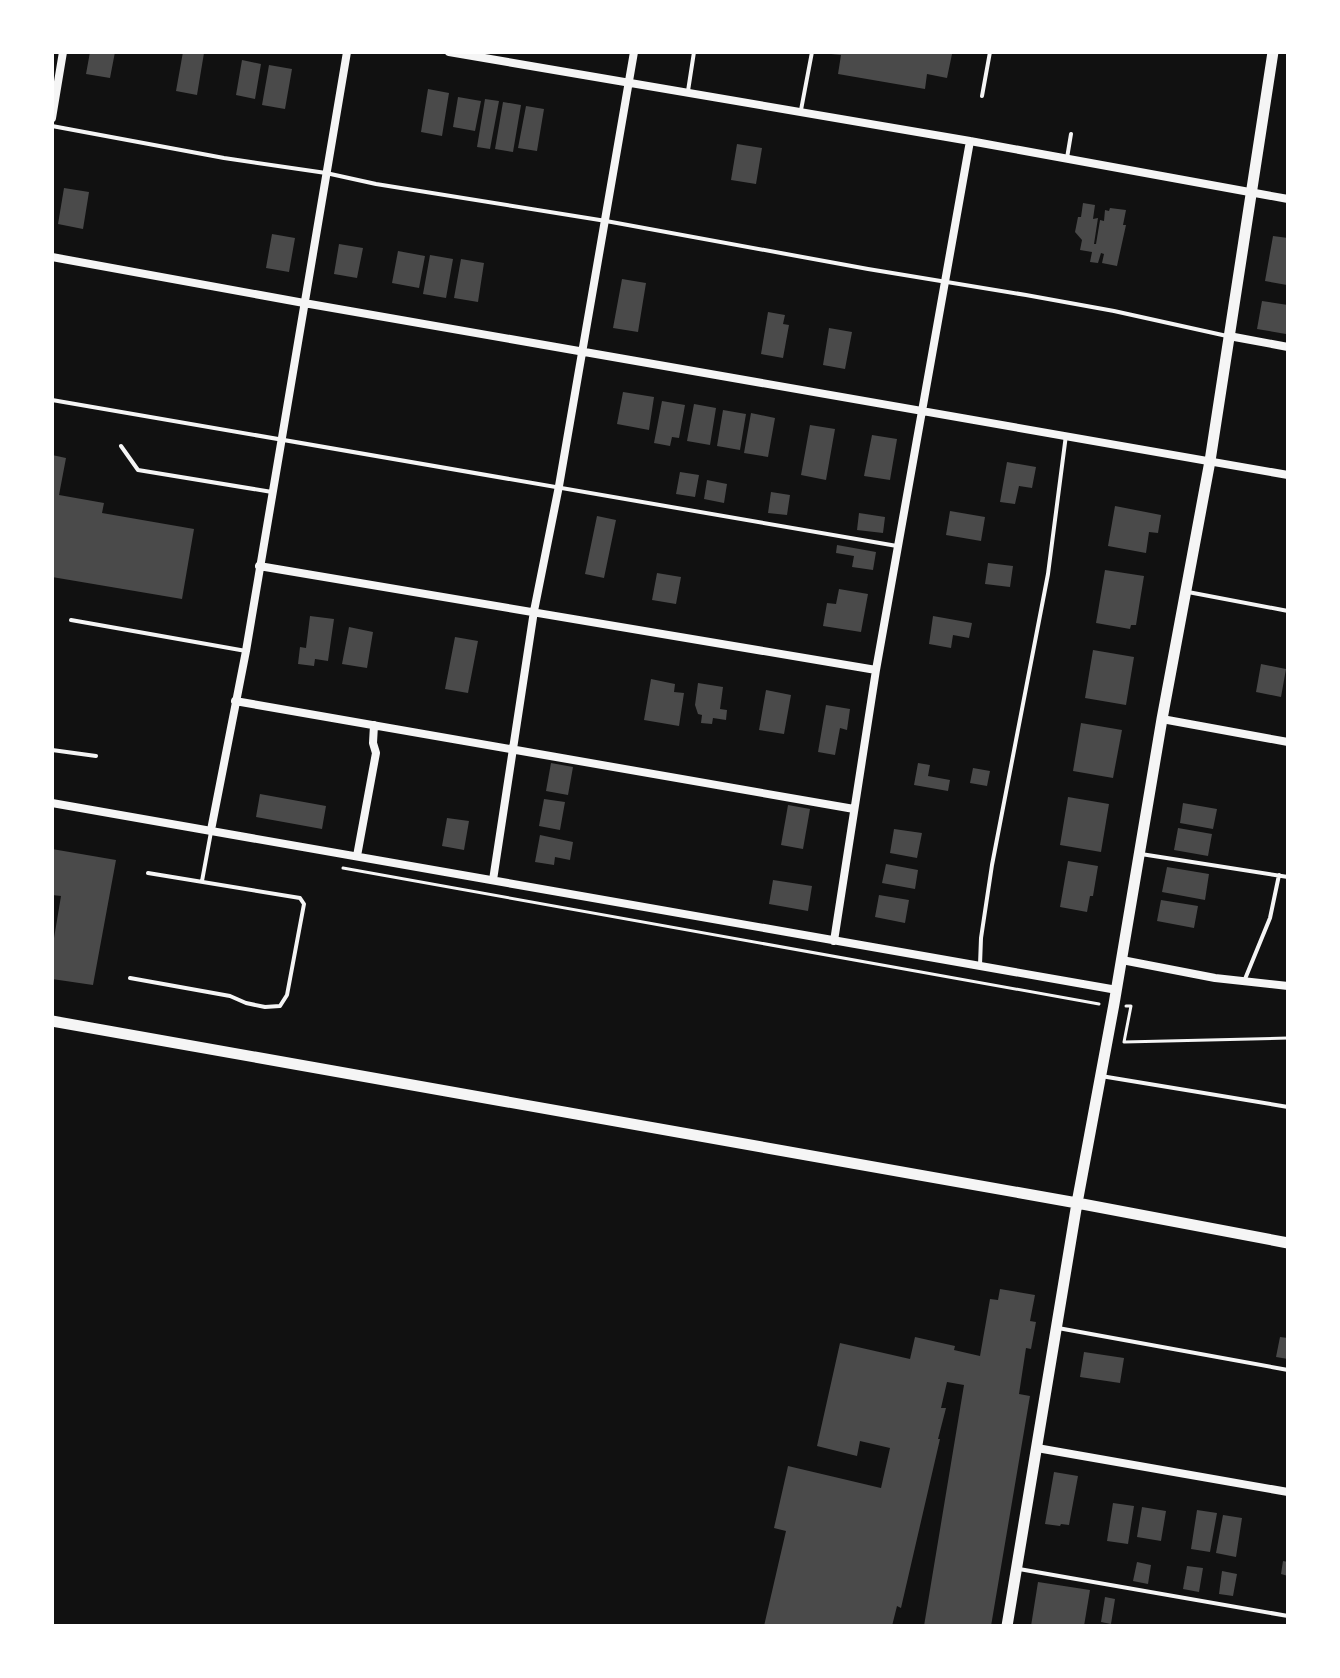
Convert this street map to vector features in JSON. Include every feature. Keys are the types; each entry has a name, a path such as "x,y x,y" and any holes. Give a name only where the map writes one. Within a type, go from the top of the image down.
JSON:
{"street":[{"path":"52,118 63,52"},
{"path":"211,830 246,651 347,52"},
{"path":"449,52 489,55 688,94 1288,199"},
{"path":"493,880 534,611 559,486 634,52"},
{"path":"1007,1626 1077,1203 1210,461 1273,52"},
{"path":"834,941 876,670 970,141"},
{"path":"52,257 1288,475"},
{"path":"1229,336 1288,347"},
{"path":"259,566 876,670"},
{"path":"235,701 854,809"},
{"path":"1162,719 1288,742"},
{"path":"357,856 376,753 374,725"},
{"path":"52,803 1117,990"},
{"path":"1122,960 1215,978 1288,986"},
{"path":"52,1021 1288,1243"},
{"path":"1037,1448 1288,1492"}],"lane":[{"path":"688,94 694,52"},
{"path":"800,112 812,52"},
{"path":"982,96 990,52"},
{"path":"52,126 1114,311 1229,336"},
{"path":"1067,158 1071,134"},
{"path":"52,400 898,546"},
{"path":"980,965 992,865 1048,574 1066,435"},
{"path":"121,446 138,470 272,492"},
{"path":"1185,592 1288,611"},
{"path":"71,620 246,651"},
{"path":"52,750 96,756"},
{"path":"202,881 211,830"},
{"path":"1139,854 1288,877"},
{"path":"130,978 230,996 265,1007 280,1006 287,995 304,904 300,898 148,873"},
{"path":"1245,981 1270,918 1279,875"},
{"path":"1101,1076 1288,1107"},
{"path":"1057,1328 1288,1370"},
{"path":"1017,1569 1288,1616"}],"path":[{"path":"338,868 1096,1004"},
{"path":"1131,1006 1124,1042 1288,1038"}],"building":[{"path":"90,52 115,52 110,78 86,74"},
{"path":"183,52 204,53 197,95 176,91"},
{"path":"831,52 952,54 947,78 927,74 925,89 838,74 841,55"},
{"path":"242,60 261,64 255,99 236,95"},
{"path":"269,65 292,69 285,109 262,105"},
{"path":"428,89 449,93 442,136 421,132"},
{"path":"458,97 481,101 475,131 453,127"},
{"path":"485,99 499,101 490,149 477,147"},
{"path":"503,102 521,105 513,152 495,149"},
{"path":"526,106 544,109 537,151 518,148"},
{"path":"737,144 762,148 756,184 731,180"},
{"path":"64,188 89,192 83,229 58,224"},
{"path":"1083,203 1095,205 1093,219 1098,218 1094,244 1100,220 1104,221 1105,210 1126,210 1117,266 1102,263 1104,254 1101,253 1098,263 1090,262 1092,252 1080,250 1082,240 1075,232"},
{"path":"272,234 295,238 289,272 266,268"},
{"path":"1273,236 1288,238 1287,285 1265,281"},
{"path":"339,244 363,248 357,278 334,274"},
{"path":"398,251 425,256 419,288 392,283"},
{"path":"430,255 453,259 446,298 423,294"},
{"path":"461,259 484,263 478,302 454,298"},
{"path":"622,279 646,283 638,332 613,328"},
{"path":"1262,301 1288,305 1286,334 1257,329"},
{"path":"768,312 785,315 783,324 789,325 783,358 761,354"},
{"path":"829,328 852,332 845,369 823,365"},
{"path":"623,392 654,397 649,430 617,424"},
{"path":"662,401 685,405 679,438 672,437 670,446 654,443"},
{"path":"694,404 716,408 710,445 687,441"},
{"path":"723,410 746,414 740,450 717,446"},
{"path":"751,413 775,418 768,457 744,453"},
{"path":"810,425 835,429 826,480 801,475"},
{"path":"872,435 897,439 890,480 864,476"},
{"path":"52,455 66,458 59,495 104,503 102,513 194,529 182,599 52,577"},
{"path":"1007,462 1036,467 1032,488 1019,486 1015,504 1000,502"},
{"path":"680,472 699,475 695,497 676,494"},
{"path":"707,480 727,484 724,503 704,499"},
{"path":"771,492 790,495 787,515 768,513"},
{"path":"1115,506 1161,515 1158,533 1149,532 1146,553 1108,546"},
{"path":"950,511 985,517 981,541 946,535"},
{"path":"859,513 885,517 883,533 857,530"},
{"path":"597,516 616,520 604,578 585,574"},
{"path":"837,545 876,552 873,570 852,567 854,556 836,553"},
{"path":"988,563 1013,566 1010,587 985,584"},
{"path":"1105,570 1144,576 1136,625 1131,625 1130,629 1096,623"},
{"path":"657,573 681,577 676,604 652,600"},
{"path":"839,589 868,594 861,632 823,626 827,603 836,604"},
{"path":"310,616 334,619 328,661 315,659 314,666 298,664 300,647 306,648"},
{"path":"933,616 972,623 969,638 953,635 951,648 929,644"},
{"path":"349,627 373,632 367,668 342,664"},
{"path":"455,637 478,641 468,693 445,689"},
{"path":"1093,650 1134,657 1126,705 1085,698"},
{"path":"1261,664 1286,669 1281,697 1256,692"},
{"path":"651,679 675,684 674,692 684,693 679,726 644,720"},
{"path":"698,683 723,687 720,709 727,710 726,720 713,718 712,724 701,723 702,715 698,714 695,705"},
{"path":"766,690 791,695 784,734 759,730"},
{"path":"826,705 850,709 847,730 840,728 835,755 818,752"},
{"path":"1081,723 1122,730 1113,778 1073,771"},
{"path":"551,763 573,767 568,795 546,791"},
{"path":"918,763 930,765 928,776 950,780 948,791 914,785"},
{"path":"973,768 990,771 987,786 970,783"},
{"path":"260,794 326,806 322,829 256,817"},
{"path":"1068,797 1109,804 1101,852 1060,845"},
{"path":"544,799 565,802 560,830 539,826"},
{"path":"1183,803 1217,809 1213,829 1180,823"},
{"path":"788,805 810,809 803,849 781,845"},
{"path":"447,818 469,821 464,850 442,846"},
{"path":"1178,828 1212,834 1208,856 1174,850"},
{"path":"894,829 922,833 917,858 890,853"},
{"path":"540,835 573,842 570,860 555,857 554,865 535,862"},
{"path":"52,849 116,860 93,985 52,979 52,950 61,896 52,895"},
{"path":"1068,861 1098,866 1087,912 1060,907"},
{"path":"886,864 918,870 915,889 882,883"},
{"path":"1167,867 1209,874 1205,900 1162,892"},
{"path":"773,880 812,886 808,911 769,904"},
{"path":"879,895 909,900 905,923 875,917"},
{"path":"1161,900 1198,906 1194,928 1157,921"},
{"path":"1000,1289 1035,1295 1030,1321 1036,1322 1031,1349 1026,1348 1019,1394 1030,1396 991,1626 924,1626 964,1385 947,1382 941,1408 946,1408 940,1439 901,1608 897,1606 892,1626 764,1626 786,1531 774,1528 788,1466 881,1488 890,1448 860,1441 857,1456 817,1446 840,1343 910,1359 915,1337 955,1346 954,1350 980,1356 990,1299 998,1300"},
{"path":"1280,1337 1288,1338 1288,1359 1276,1357"},
{"path":"1084,1352 1124,1358 1120,1383 1080,1377"},
{"path":"1054,1472 1078,1476 1069,1525 1045,1524"},
{"path":"1113,1503 1134,1506 1128,1544 1107,1541"},
{"path":"1142,1507 1166,1511 1161,1541 1137,1537"},
{"path":"1197,1510 1217,1513 1210,1552 1191,1549"},
{"path":"1223,1515 1242,1518 1236,1557 1216,1553"},
{"path":"1283,1561 1288,1562 1288,1576 1281,1574"},
{"path":"1137,1562 1151,1565 1148,1584 1133,1581"},
{"path":"1187,1566 1203,1568 1199,1592 1183,1589"},
{"path":"1222,1571 1237,1574 1233,1596 1219,1594"},
{"path":"1038,1582 1090,1590 1084,1626 1031,1626"},
{"path":"1105,1597 1115,1599 1111,1624 1101,1622"}]}
